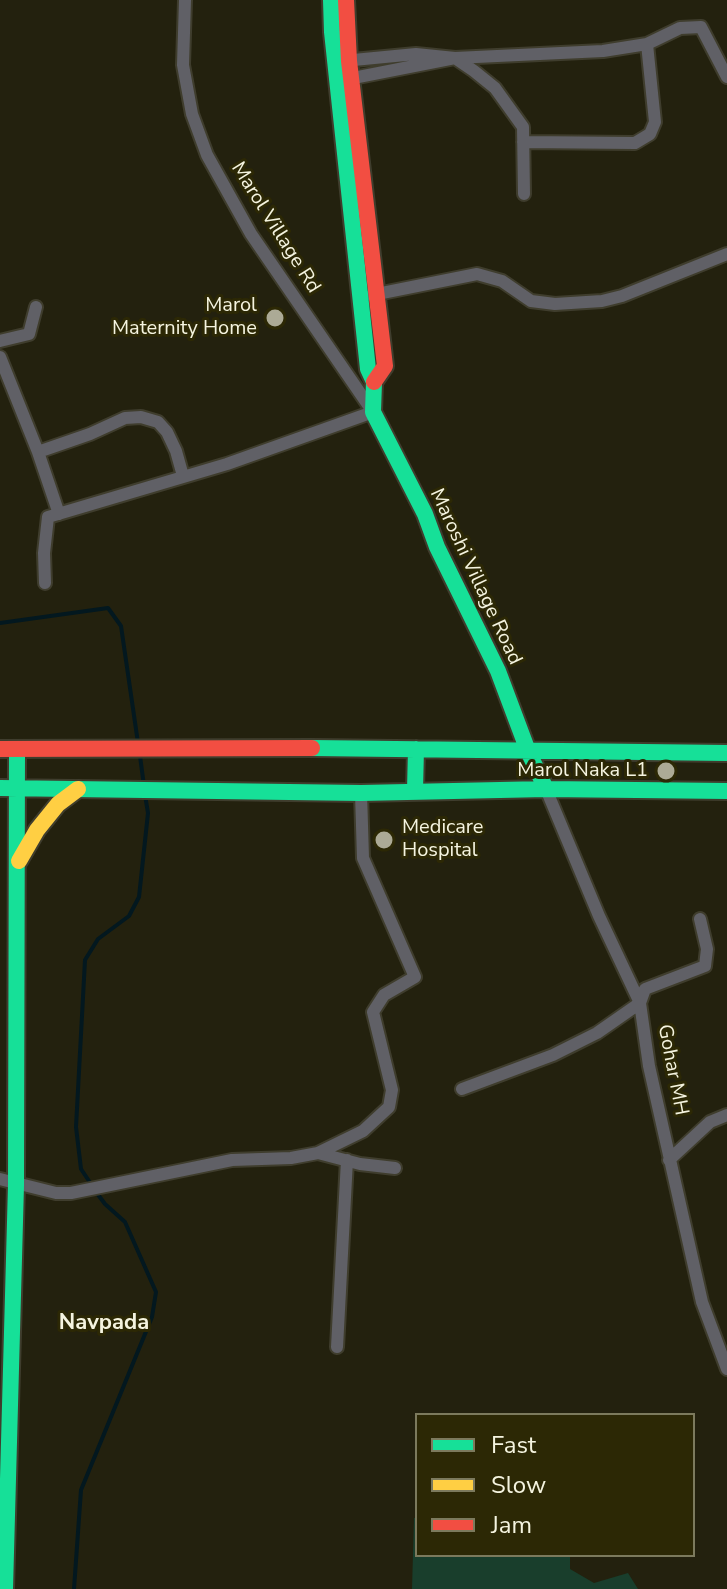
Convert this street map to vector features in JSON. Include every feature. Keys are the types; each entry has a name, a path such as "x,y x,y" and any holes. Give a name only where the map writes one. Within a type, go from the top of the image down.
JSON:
{"main road":[{"name":"Maroshi Village Road","path":"331,0 343,61 369,296 368,369 374,382 373,412 425,514 437,547 498,671 546,789"},
{"name":"Maroshi Village Road","path":"343,61 346,0"},
{"path":"5,1589 8,1182 19,788 9,749 727,753"},
{"path":"415,790 416,749"},
{"path":"0,788 361,793 546,789 727,791"},
{"path":"18,863 37,830 58,804 78,789"}],"street":[{"name":"Marol Village Rd","path":"185,0 183,65 192,114 207,155 251,234 373,412"},
{"path":"343,61 416,54 455,58 603,51 647,44 680,28 701,27 727,77"},
{"path":"523,142 635,143 650,134 655,122 647,44"},
{"path":"345,80 455,58 495,88 523,127 524,194"},
{"path":"369,296 477,274 502,281 531,301 555,304 602,301 727,254"},
{"path":"0,341 29,334 36,307"},
{"path":"0,357 59,514"},
{"path":"45,583 48,517 227,464 373,412"},
{"path":"38,452 125,418 141,417 158,422 167,432 183,476"},
{"name":"Gohar MH","path":"546,789 599,916 640,1003 649,1066 702,1302 727,1369"},
{"path":"8,1182 56,1193 71,1193 232,1160 291,1158 318,1153 363,1131 389,1107 392,1090 373,1012 384,995 415,977 363,858 360,841 361,793"},
{"path":"462,1089 553,1055 597,1033 640,1003 645,989 705,966 707,949 700,919"},
{"path":"669,1160 710,1122 727,1115"},
{"path":"318,1153 395,1168"},
{"path":"337,1347 347,1160"}],"green space":[{"path":"415,1518 415,1557 570,1557 570,1569 594,1583 628,1573 638,1589 412,1589"}],"waterway":[{"path":"0,623 108,608 121,626 138,743"},
{"path":"140,756 144,786"},
{"path":"91,1184 81,1169 76,1127 85,960 98,939 129,916 139,897 148,813 145,795"},
{"path":"74,1589 81,1490 152,1317 156,1292 125,1222 96,1192"}],"traffic: fast":[{"path":"331,0 368,369 374,382 373,412 425,514 437,547 498,671 546,789"},
{"path":"312,748 727,753"},
{"path":"5,1589 16,1185 17,749"},
{"path":"415,790 416,749"},
{"path":"0,788 361,793 546,789 727,791"}],"traffic: slow":[{"path":"19,861 37,830 58,804 78,789"}],"traffic: jam":[{"path":"346,0 349,61 385,366 374,382"},
{"path":"0,749 312,748"}],"place":[{"name":"Marol Maternity Home","path":"275,318"},
{"name":"Marol Naka L1","path":"666,771"},
{"name":"Medicare Hospital","path":"384,840"}],"district":[{"name":"Navpada","path":"104,1324"}]}
